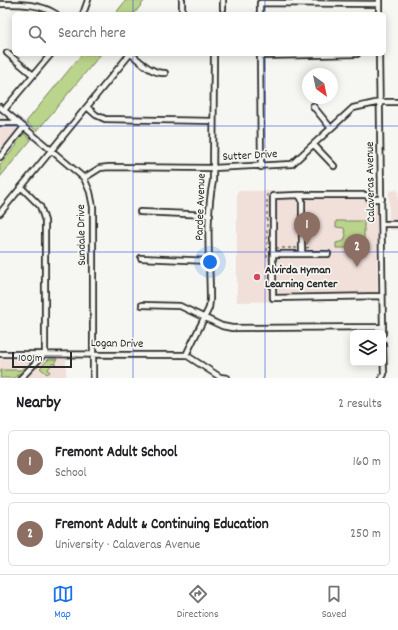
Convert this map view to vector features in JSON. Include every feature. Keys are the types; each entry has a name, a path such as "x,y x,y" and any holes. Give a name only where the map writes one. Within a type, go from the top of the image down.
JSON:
{"street":[{"path":"84,12 88,0"},
{"path":"182,0 182,12"},
{"path":"223,0 223,9"},
{"path":"260,12 260,3 379,2"},
{"path":"0,4 28,4 49,9 53,12"},
{"path":"7,53 33,75"},
{"path":"2,109 49,56"},
{"path":"0,212 129,56"},
{"path":"134,56 152,70 160,73 166,73"},
{"name":"Pardee Avenue","path":"186,355 209,308 210,300 210,215 213,168 214,56"},
{"path":"260,56 261,167"},
{"name":"Calaveras Avenue","path":"379,56 382,330"},
{"name":"Sutter Drive","path":"84,178 100,168 109,167 213,168 261,167 292,164 314,145 330,127 353,108 380,102 398,102"},
{"path":"313,106 330,127"},
{"path":"87,107 96,115 106,119 213,121"},
{"name":"Sundale Drive","path":"2,109 84,178 90,192 93,207 93,378"},
{"path":"0,123 19,123"},
{"path":"0,157 24,127"},
{"path":"314,145 334,166"},
{"path":"21,187 40,206 45,221 45,354 21,378"},
{"path":"299,195 302,200 302,254"},
{"path":"382,199 370,199 366,195 273,196 273,298 382,296"},
{"path":"140,212 210,215"},
{"path":"382,224 398,224"},
{"path":"273,254 328,254"},
{"path":"141,258 210,261"},
{"path":"142,305 180,306 222,326 232,328 382,327"},
{"name":"Logan Drive","path":"0,354 45,354 60,356 93,354 186,355"},
{"path":"186,355 220,377 227,378"},
{"path":"382,378 384,374 384,366"}],"path":[{"path":"267,194 267,257 269,261"},
{"path":"267,248 312,248"}],"shaded area":[{"path":"0,114 19,129 0,151"},
{"path":"398,190 398,230 389,230 389,191"},
{"path":"237,191 377,192 377,299 237,302"},
{"path":"0,359 66,359 66,378 0,378"}],"green space":[{"path":"126,0 145,0 136,12 117,12"},
{"path":"80,56 99,56 37,131 26,122"},
{"path":"22,132 31,140 0,177 0,165 17,145 15,141"},
{"path":"336,221 364,221 364,248 336,248 336,243 344,241 346,235 344,228 336,227"},
{"path":"49,359 57,359 55,365 53,363 48,369 50,372 47,374 40,368"},
{"path":"23,366 29,367 21,376 19,373 14,378 0,378 1,370 23,370"}],"place":[{"name":"Fremont Adult School","path":"307,245"},
{"name":"Fremont Adult & Continuing Education","path":"357,267"},
{"name":"Alvirda Hyman Learning Center","path":"257,277"}]}
